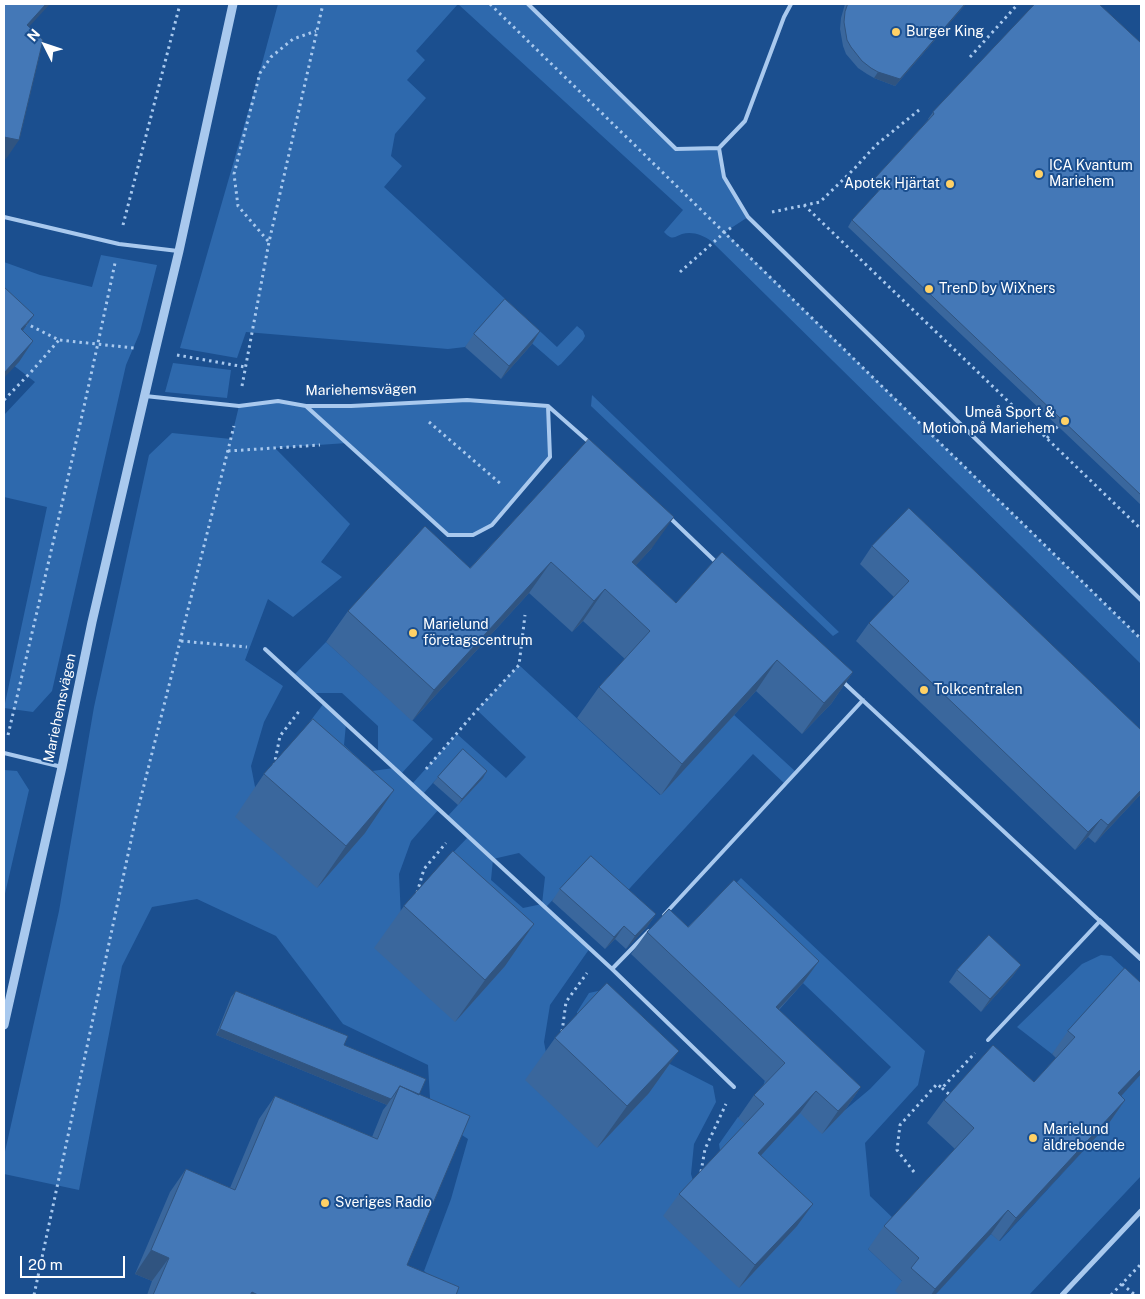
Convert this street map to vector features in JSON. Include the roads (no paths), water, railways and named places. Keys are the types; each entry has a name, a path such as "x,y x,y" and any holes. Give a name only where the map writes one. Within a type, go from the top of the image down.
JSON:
{"street":[{"name":"Mariehemsvägen","path":"4,1025 62,767 92,622 179,251 233,4"},
{"path":"1100,921 1141,959"},
{"path":"1062,1295 1141,1211"}],"lane":[{"path":"528,4 676,149 719,148 745,121 791,4"},
{"path":"719,148 724,177 748,217 1141,600"},
{"path":"4,217 119,244 179,251"},
{"name":"Mariehemsvägen","path":"144,396 239,406 278,402 306,406 351,406 467,400 548,406"},
{"path":"306,406 448,536 473,535 492,525 550,457 548,406"},
{"path":"548,406 592,446"},
{"path":"664,512 720,566"},
{"path":"265,649 599,956 734,1087"},
{"path":"841,680 1100,921 988,1040"},
{"path":"661,918 863,700"},
{"path":"4,753 62,767"},
{"path":"612,969 650,929"}],"place":[{"name":"Burger King","path":"896,32"},
{"name":"ICA Kvantum Mariehem","path":"1039,174"},
{"name":"Apotek Hjärtat","path":"950,184"},
{"name":"TrenD by WiXners","path":"929,289"},
{"name":"Umeå Sport & Motion på Mariehem","path":"1065,421"},
{"name":"Marielund företagscentrum","path":"413,633"},
{"name":"Tolkcentralen","path":"924,690"},
{"name":"Marielund äldreboende","path":"1033,1138"},
{"name":"Sveriges Radio","path":"325,1203"}]}
